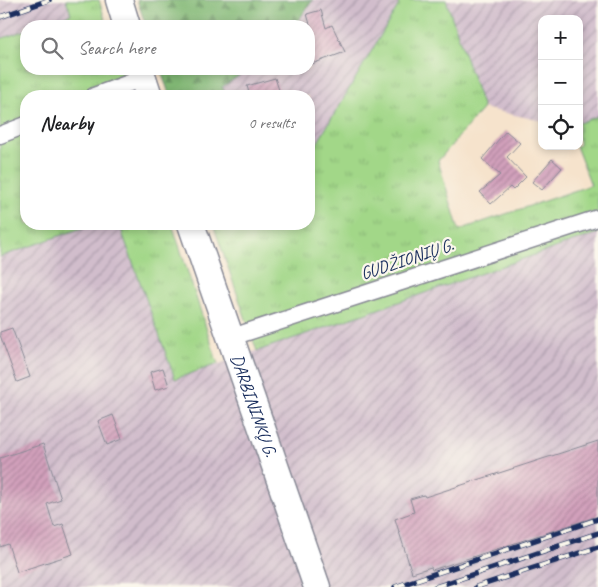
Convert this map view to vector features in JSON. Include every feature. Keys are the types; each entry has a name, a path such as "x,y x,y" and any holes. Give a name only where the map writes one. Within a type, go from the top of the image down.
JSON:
{"main road":[{"path":"119,0 125,20"},
{"name":"DARBININKŲ G.","path":"193,230 317,587"}],"street":[{"path":"114,90 144,81"},
{"path":"0,136 20,127"},
{"name":"GUDŽIONIŲ G.","path":"229,338 598,218"}],"shaded area":[{"path":"0,0 66,0 71,14 54,20 20,20 20,32 0,39"},
{"path":"313,0 399,0 398,6 315,147 315,90 224,90 222,87 240,75 315,75 315,20 298,20"},
{"path":"446,0 598,0 598,116 583,122 583,15 538,15 538,120 483,108"},
{"path":"76,230 121,230 175,379 598,233 598,587 0,587 0,257"}],"green space":[{"path":"66,0 99,0 105,20 54,20 71,14"},
{"path":"137,0 313,0 298,20 144,20"},
{"path":"399,0 446,0 483,108 438,161 459,230 591,185 578,150 583,150 583,122 598,116 598,233 257,351 215,230 315,230 315,147 398,6"},
{"path":"20,32 20,75 123,75 128,90 20,90 20,230 76,230 0,257 0,39"},
{"path":"162,75 240,75 222,87 224,90 168,90"},
{"path":"121,230 174,230 218,364 175,379"}],"building":[{"path":"321,10 326,28 332,25 345,52 315,63 315,20 309,20 307,14"},
{"path":"275,78 279,90 248,90 247,86"},
{"path":"506,131 520,143 507,157 526,177 513,190 510,187 491,204 480,192 500,175 482,159"},
{"path":"552,159 562,168 542,190 532,182"},
{"path":"12,328 30,377 17,382 0,335 0,332"},
{"path":"163,368 169,386 155,390 150,372"},
{"path":"113,415 122,439 107,445 98,421"},
{"path":"598,441 598,516 432,570 431,567 412,573 395,519 414,512 410,499 424,495 425,497"},
{"path":"43,444 61,499 47,504 54,527 63,524 73,554 17,572 8,544 0,547 0,458"}],"railway":[{"path":"0,17 49,0"},
{"path":"395,587 598,519"},
{"path":"435,587 598,533"},
{"path":"476,587 598,547"}]}
